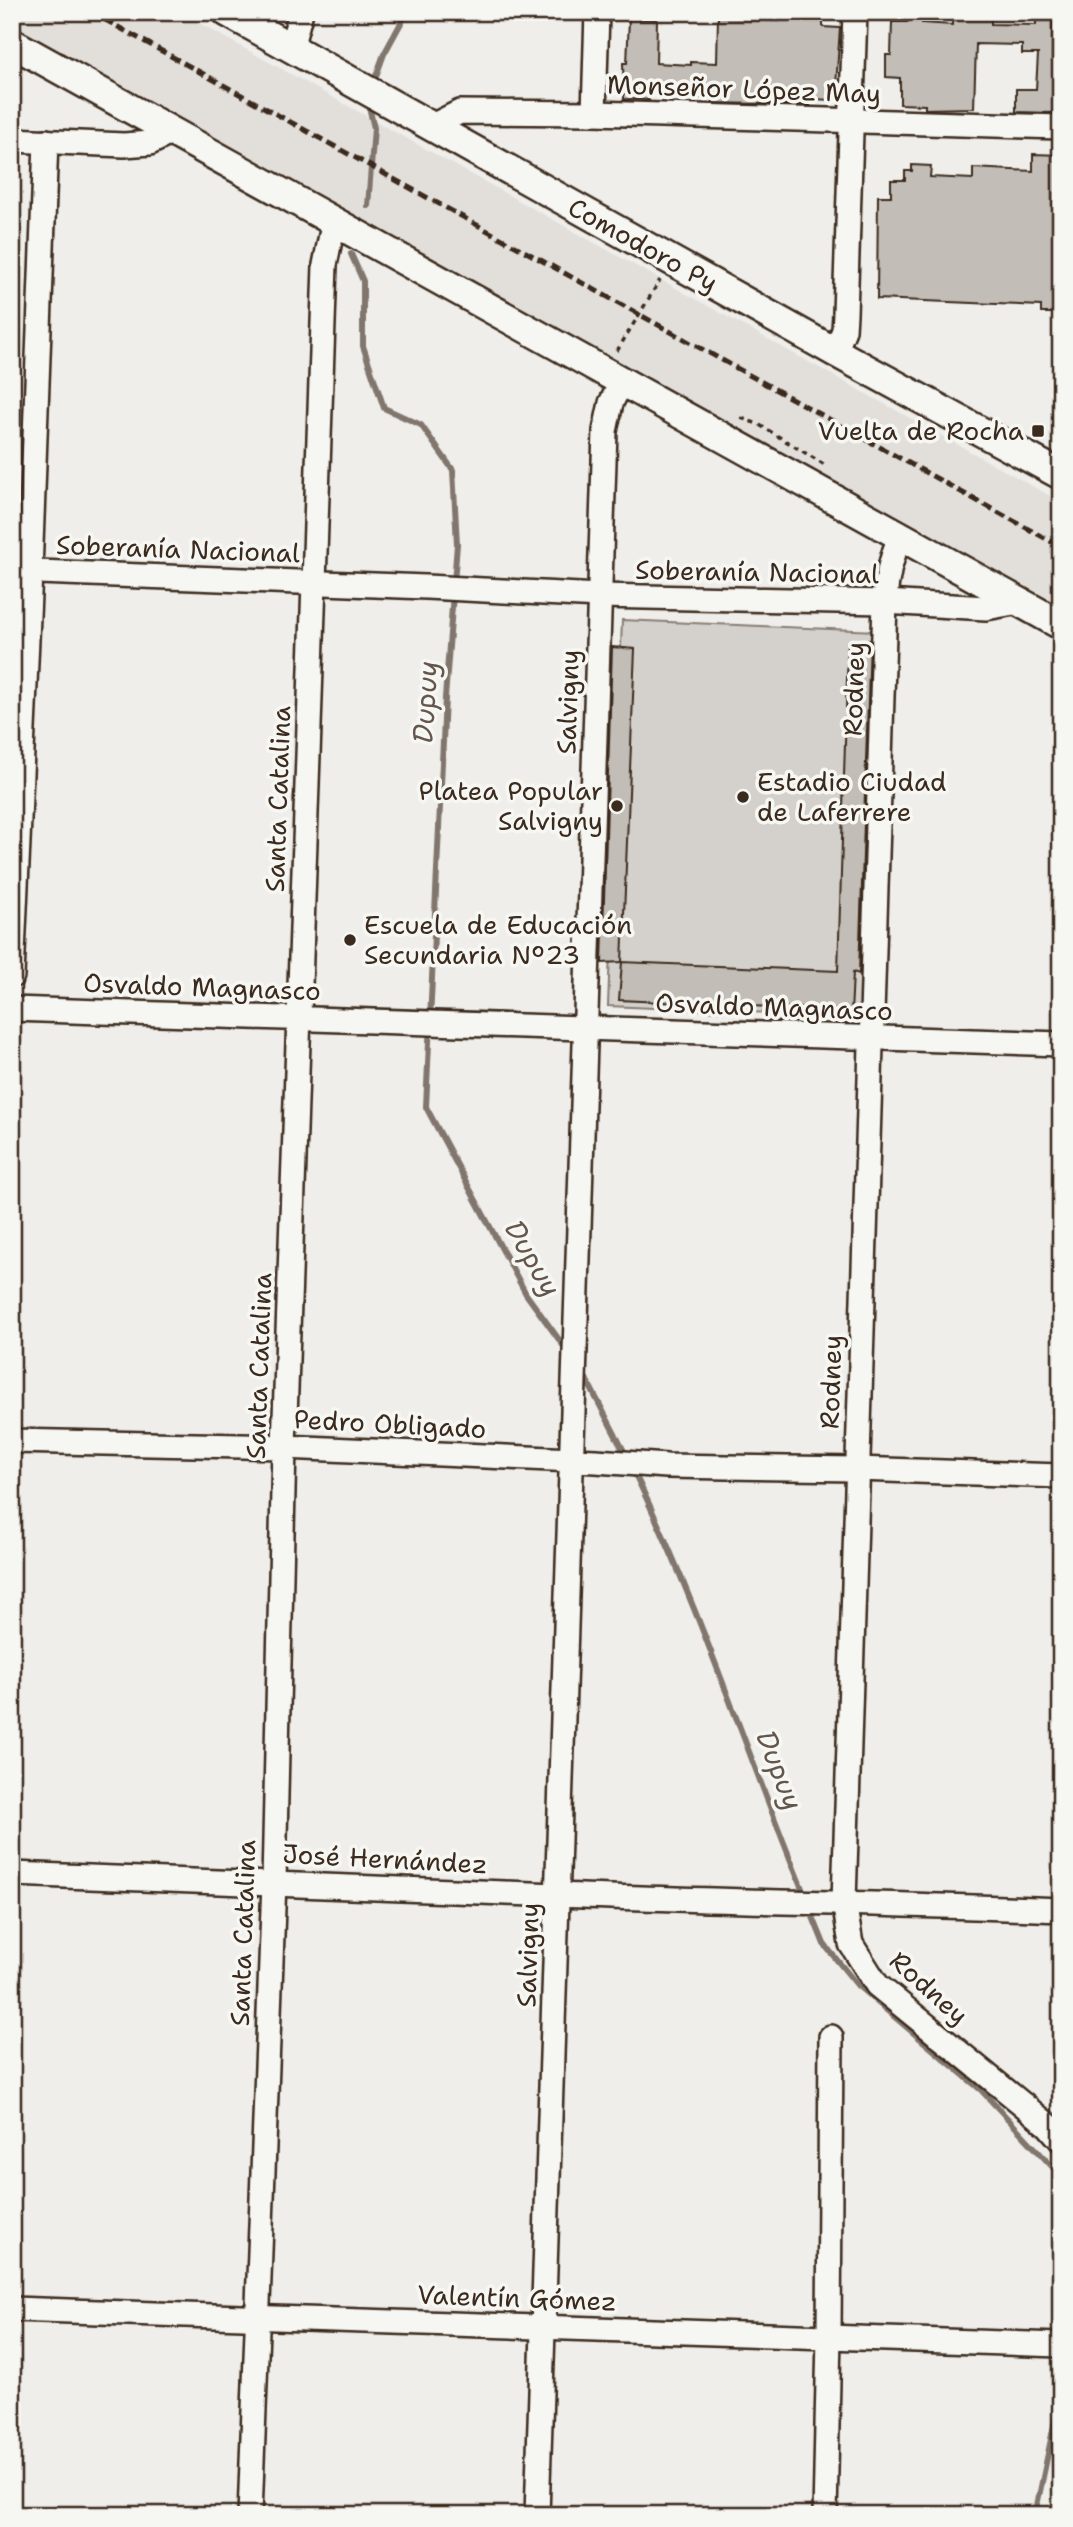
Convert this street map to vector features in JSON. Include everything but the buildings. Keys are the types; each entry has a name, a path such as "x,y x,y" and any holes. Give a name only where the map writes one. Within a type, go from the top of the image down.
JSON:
{"main road":[{"name":"Comodoro Py","path":"227,12 835,352 1061,475"},
{"path":"12,43 1061,625"}],"street":[{"path":"291,48 301,12"},
{"path":"594,113 597,12"},
{"path":"835,352 844,330 845,314 855,12"},
{"name":"Monseñor López May","path":"430,127 460,112 594,113 1061,127"},
{"path":"12,140 124,145 150,143 174,131"},
{"path":"12,976 21,572 46,141"},
{"name":"Santa Catalina","path":"250,2515 274,1882 284,1447 324,265 334,220"},
{"name":"Salvigny","path":"537,2515 599,596 605,430 613,376"},
{"name":"Rodney","path":"901,534 886,578 884,602 844,1902 851,1944 877,1984 1048,2125 1061,2140"},
{"name":"Soberanía Nacional","path":"21,572 313,582 599,596 884,602 986,608 1019,602"},
{"name":"Osvaldo Magnasco","path":"12,1009 1061,1044"},
{"name":"Pedro Obligado","path":"12,1441 284,1447 667,1466 856,1469"},
{"path":"856,1469 1061,1476"},
{"name":"José Hernández","path":"12,1874 557,1895 844,1902"},
{"path":"844,1902 1061,1910"},
{"path":"825,2515 830,2336 831,2037"},
{"name":"Valentín Gómez","path":"12,2309 1061,2345"}],"path":[{"path":"613,376 672,260"}],"shaded area":[{"path":"12,12 179,12 1061,502 1061,607 12,30"},
{"name":"Estadio Ciudad de Laferrere","path":"622,620 877,631 862,1017 608,1006"}],"waterway":[{"path":"376,76 384,54 407,12"},
{"path":"368,206 374,128 370,111"},
{"name":"Dupuy","path":"351,254 363,281 363,346 384,408 421,425 453,470 457,544 454,583"},
{"name":"Dupuy","path":"453,594 445,698 426,1107 526,1294 568,1352"},
{"name":"Dupuy","path":"581,1369 628,1459"},
{"name":"Dupuy","path":"632,1468 680,1574 805,1896"},
{"name":"Dupuy","path":"809,1907 824,1944 858,1986 981,2090 1061,2176"},
{"name":"Dupuy","path":"1035,2515 1061,2392"}],"railway":[{"path":"91,12 1061,547"}],"place":[{"name":"Vuelta de Rocha","path":"1038,431"},
{"name":"Estadio Ciudad de Laferrere","path":"743,797"},
{"name":"Platea Popular Salvigny","path":"617,806"},
{"name":"Escuela de Educación Secundaria Nº23","path":"350,940"}]}
